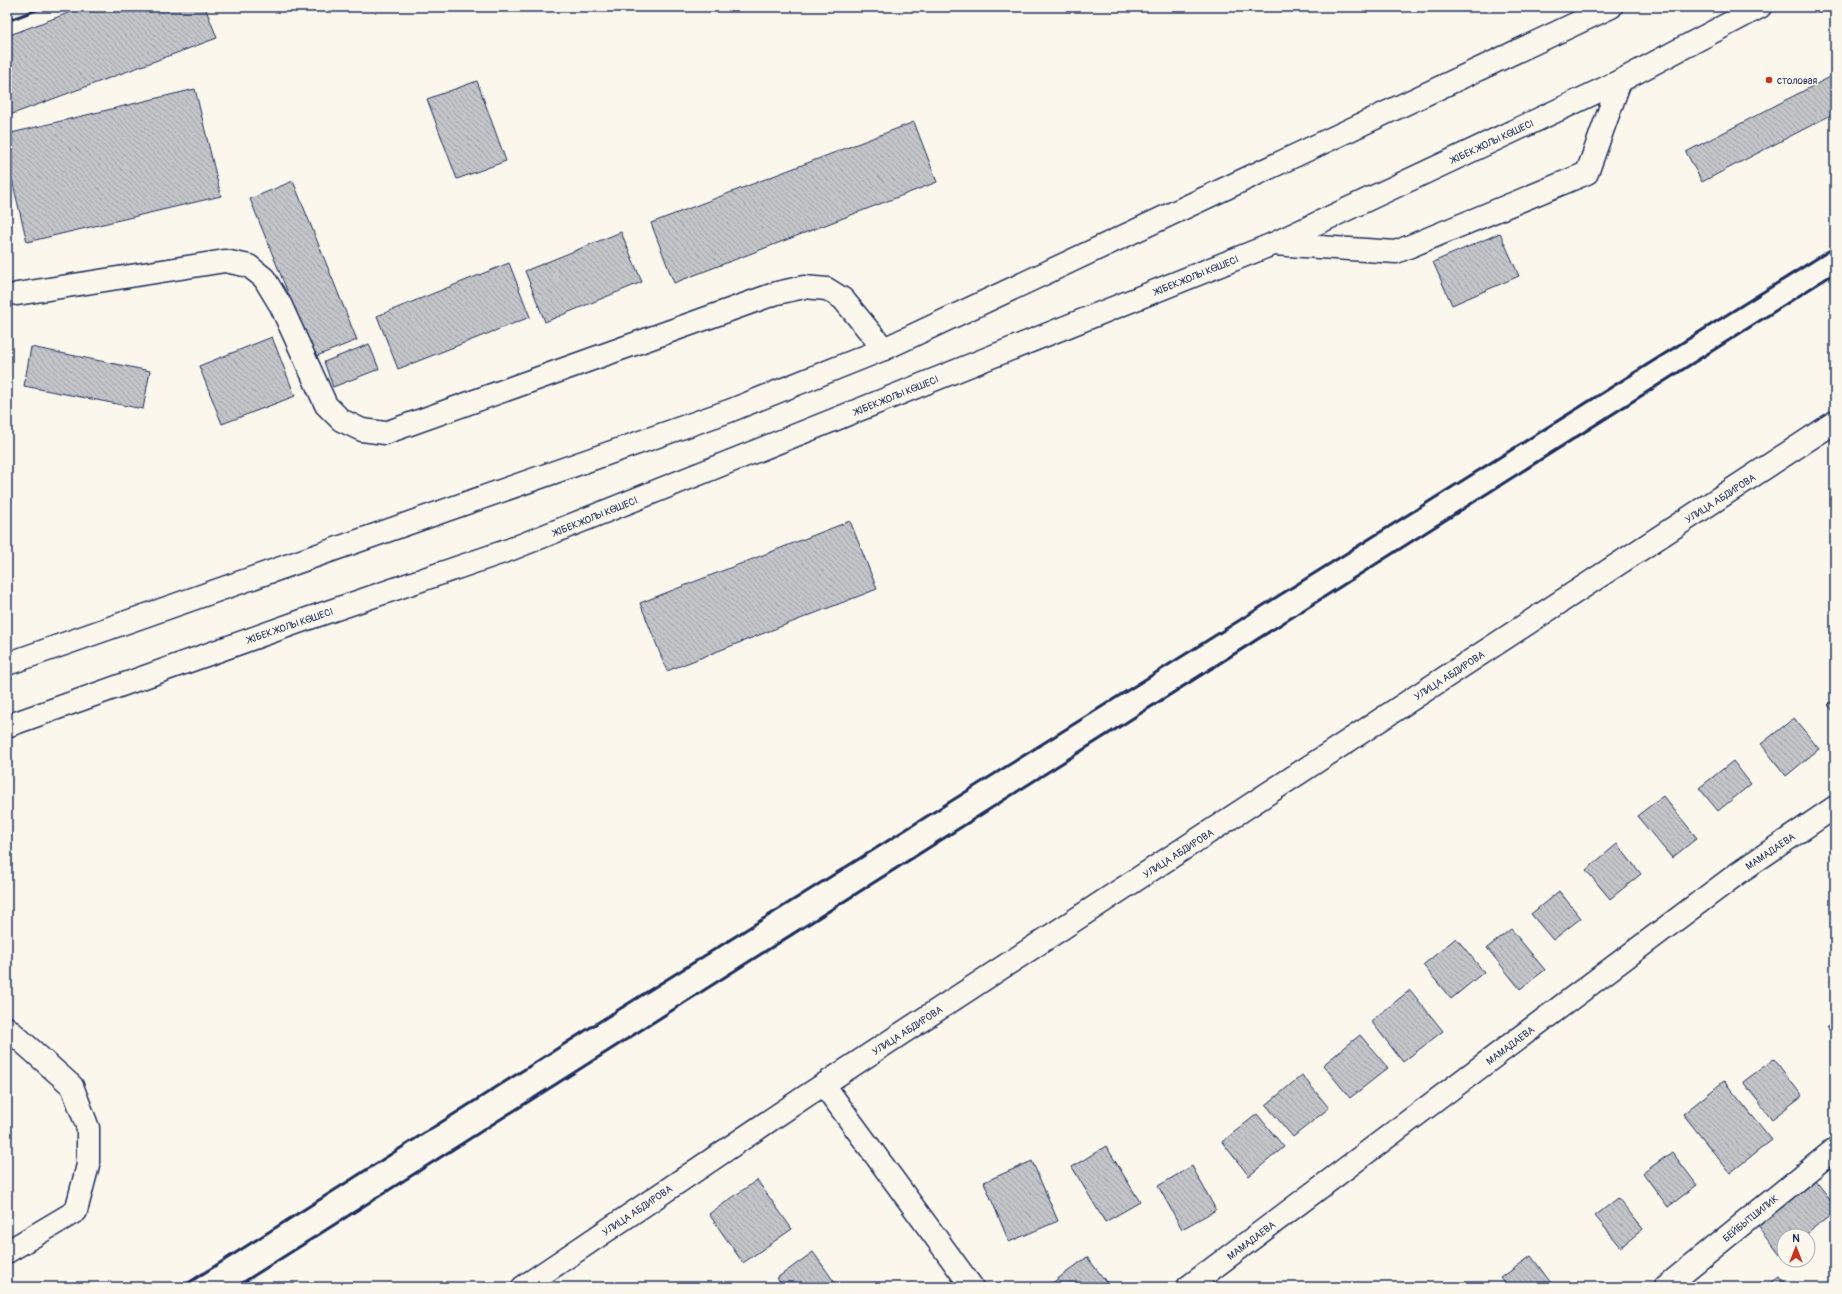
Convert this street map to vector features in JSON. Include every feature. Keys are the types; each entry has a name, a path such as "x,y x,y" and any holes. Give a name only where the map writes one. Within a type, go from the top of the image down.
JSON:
{"main road":[{"path":"7,664 729,411 884,349 1611,7"},
{"name":"ЖІБЕК ЖОЛЫ КӨШЕСІ","path":"7,726 315,616 509,550 1272,244 1620,81 1760,7"},
{"path":"1272,244 1396,252 1587,173 1620,81"},
{"path":"17,294 225,261 249,266 264,278 281,306 326,405 341,420 362,430 385,432 777,293 804,287 827,289 842,299 884,349"},
{"name":"УЛИЦА АБДИРОВА","path":"524,1287 824,1085 1835,422"},
{"name":"МАМАДАЕВА","path":"1188,1287 1741,871 1835,807"},
{"path":"7,1028 72,1086 88,1128 88,1165 76,1211 7,1252"},
{"path":"824,1085 972,1287"},
{"name":"БЕЙБЫТШИЛИК","path":"1665,1287 1835,1149"}],"building":[{"path":"84,7 205,7 217,38 7,116 7,36"},
{"path":"1832,76 1835,82 1835,113 1702,182 1686,152"},
{"path":"477,81 506,161 457,179 427,99"},
{"path":"195,89 221,196 27,242 7,159 7,134"},
{"path":"914,122 937,182 674,283 651,223"},
{"path":"293,181 357,340 314,357 250,199"},
{"path":"621,232 642,282 545,322 525,271"},
{"path":"1500,233 1519,276 1452,305 1433,262"},
{"path":"509,263 530,317 398,369 377,316"},
{"path":"272,337 295,396 222,424 199,366"},
{"path":"369,344 379,369 333,387 324,362"},
{"path":"31,347 150,371 143,409 24,386"},
{"path":"850,521 877,589 667,671 640,603"},
{"path":"1835,699 1835,713 1828,705"},
{"path":"1794,718 1819,749 1786,776 1761,744"},
{"path":"1733,761 1751,784 1718,811 1699,788"},
{"path":"1663,796 1697,838 1672,858 1637,816"},
{"path":"1617,844 1641,874 1610,899 1586,870"},
{"path":"1559,891 1581,918 1553,940 1531,914"},
{"path":"1511,929 1545,970 1520,989 1487,948"},
{"path":"1456,938 1484,972 1451,999 1423,965"},
{"path":"1410,990 1443,1031 1403,1062 1371,1021"},
{"path":"1835,1021 1835,1039 1827,1027"},
{"path":"1360,1035 1388,1068 1350,1098 1323,1065"},
{"path":"1774,1059 1802,1096 1772,1119 1743,1082"},
{"path":"1302,1075 1329,1108 1293,1137 1266,1105"},
{"path":"1724,1081 1772,1140 1730,1173 1683,1114"},
{"path":"1257,1114 1284,1147 1249,1176 1222,1142"},
{"path":"1106,1146 1140,1202 1105,1222 1072,1167"},
{"path":"1672,1152 1697,1185 1668,1207 1643,1173"},
{"path":"1032,1161 1058,1221 1009,1242 984,1182"},
{"path":"1192,1166 1216,1210 1182,1229 1158,1186"},
{"path":"1814,1179 1835,1205 1835,1212 1814,1228 1776,1228 1776,1250 1757,1225"},
{"path":"757,1180 792,1229 743,1263 709,1214"},
{"path":"1618,1198 1643,1229 1621,1247 1595,1216"},
{"path":"813,1252 838,1287 783,1287 777,1278"},
{"path":"1531,1256 1554,1287 1508,1287 1501,1278"},
{"path":"1087,1257 1110,1287 1047,1287"},
{"path":"1778,1278 1786,1287 1766,1287"}],"railway":[{"path":"7,21 44,7"},
{"path":"182,1287 602,1020 1835,247"},
{"path":"236,1287 1835,273"}],"place":[{"name":"столовая","path":"1769,80"}]}
